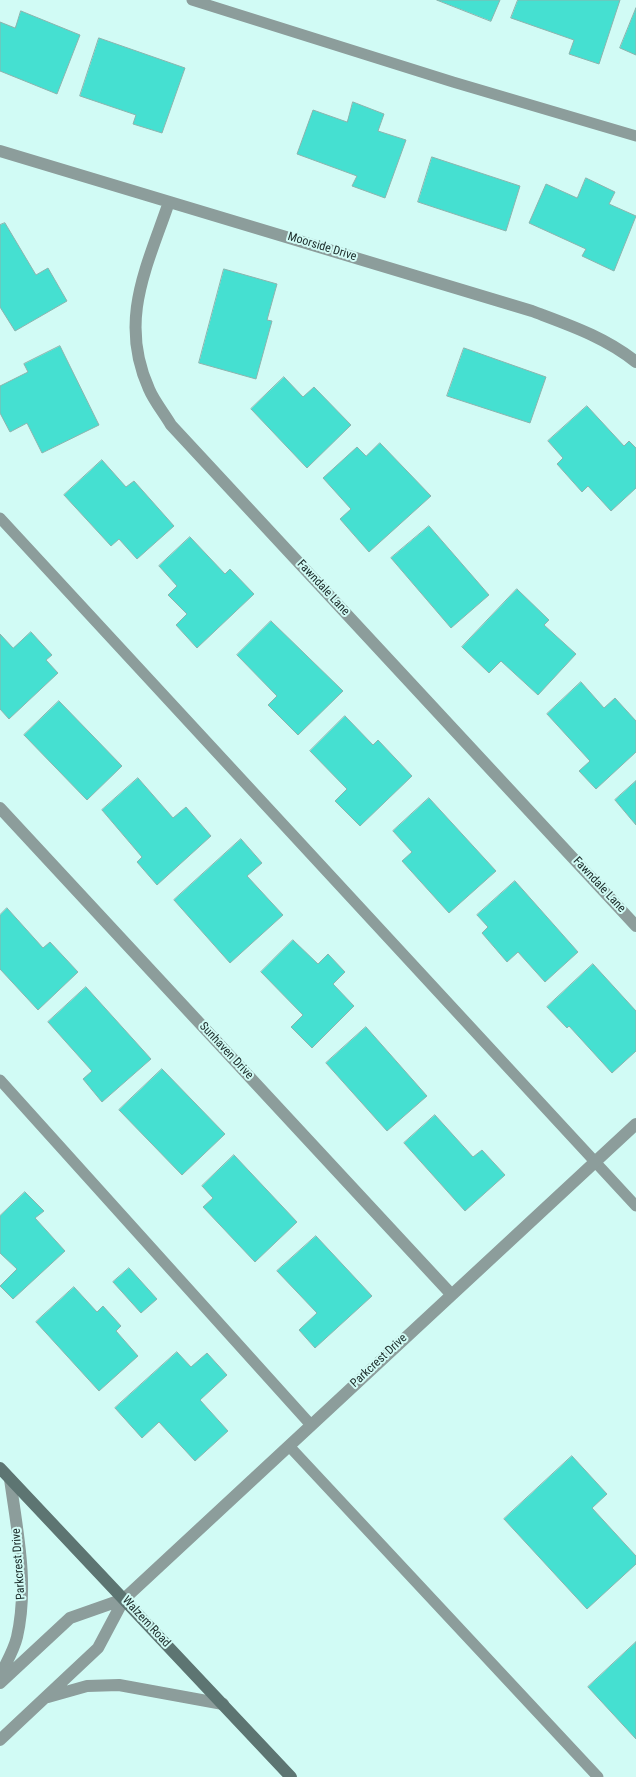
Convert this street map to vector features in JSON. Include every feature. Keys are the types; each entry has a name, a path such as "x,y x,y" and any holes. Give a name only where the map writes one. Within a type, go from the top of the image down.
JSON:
{"main road":[{"name":"Walzem Road","path":"0,1468 292,1777"}],"street":[{"name":"Moorside Drive","path":"0,151 532,311 576,327 617,346 636,362"},
{"name":"Fawndale Lane","path":"169,202 148,258 135,307 138,358 149,390 171,425 636,926"},
{"name":"Sunhaven Drive","path":"0,808 451,1294"},
{"name":"Parkcrest Drive","path":"0,1740 98,1648 124,1600 636,1124"},
{"name":"Parkcrest Drive","path":"0,1676 17,1638 22,1600 20,1560 10,1478"},
{"name":"Parkcrest Drive","path":"0,1683 70,1618 124,1600"},
{"name":"Parkcrest Drive","path":"45,1698 86,1686 119,1685 223,1704"}],"lane":[{"path":"192,0 453,82 636,136"},
{"path":"0,518 636,1206"},
{"path":"0,1080 311,1425"},
{"path":"288,1446 598,1777"}],"building":[{"path":"437,0 500,0 491,21"},
{"path":"518,0 620,0 599,64 569,54 574,40 511,18"},
{"path":"636,8 636,55 620,48"},
{"path":"21,11 80,35 57,94 0,71 0,22 15,28"},
{"path":"99,38 185,68 162,133 133,124 136,115 80,96"},
{"path":"353,102 384,114 378,131 406,140 385,198 352,186 357,176 297,154 313,110 347,122"},
{"path":"432,157 520,186 506,231 418,202"},
{"path":"586,178 615,192 609,204 636,216 614,271 582,256 586,249 529,223 546,184 577,198"},
{"path":"5,223 36,275 48,268 67,301 15,331 0,307 0,225"},
{"path":"224,269 277,284 267,320 272,321 256,379 199,363"},
{"path":"60,346 99,425 42,453 27,423 10,432 0,413 0,386 28,372 24,364"},
{"path":"464,348 546,377 530,423 447,396"},
{"path":"284,377 303,397 314,387 351,425 307,468 251,409"},
{"path":"587,406 624,446 629,441 636,448 636,488 611,511 588,486 582,492 557,464 563,458 548,441"},
{"path":"380,443 431,496 369,552 340,519 351,509 323,478 357,447 366,456"},
{"path":"102,460 126,487 134,481 174,526 137,559 119,539 111,546 64,495"},
{"path":"429,526 489,595 451,628 391,558"},
{"path":"190,537 225,574 230,569 254,594 197,648 176,625 187,614 168,595 177,586 159,566"},
{"path":"517,589 549,620 544,625 576,654 538,695 501,661 489,673 462,647"},
{"path":"271,621 343,691 298,735 268,705 277,696 237,655"},
{"path":"31,632 52,655 46,660 58,673 9,719 0,709 0,634 13,648"},
{"path":"581,682 604,708 615,698 636,721 636,752 596,789 579,771 590,761 547,714"},
{"path":"59,701 122,766 87,800 24,735"},
{"path":"345,716 373,745 378,740 412,776 360,826 335,801 347,789 310,751"},
{"path":"138,778 173,818 186,807 211,836 157,885 137,862 142,857 102,810"},
{"path":"636,781 636,825 615,800"},
{"path":"429,798 496,871 449,913 402,861 412,852 393,831"},
{"path":"241,839 262,863 247,876 283,915 230,963 174,900"},
{"path":"515,881 578,952 545,982 518,952 507,962 482,933 488,927 477,915"},
{"path":"7,908 43,948 50,942 78,972 38,1010 0,969 0,915"},
{"path":"293,940 318,964 328,954 345,972 333,984 354,1006 312,1048 291,1027 303,1015 261,972"},
{"path":"593,964 636,1011 636,1051 612,1073 569,1026 567,1028 547,1007"},
{"path":"86,987 151,1059 102,1102 83,1079 92,1071 48,1022"},
{"path":"366,1027 427,1096 387,1131 326,1063"},
{"path":"162,1069 225,1134 182,1175 119,1110"},
{"path":"435,1115 473,1157 482,1150 505,1175 465,1211 404,1143"},
{"path":"234,1155 297,1222 255,1262 203,1207 213,1198 202,1186"},
{"path":"25,1192 44,1211 35,1218 65,1251 13,1299 0,1286 17,1269 0,1253 0,1216"},
{"path":"316,1236 372,1296 315,1348 299,1330 317,1313 277,1271"},
{"path":"129,1268 157,1299 141,1313 113,1282"},
{"path":"74,1287 97,1312 103,1306 121,1326 116,1331 138,1356 99,1391 36,1322"},
{"path":"177,1352 191,1367 207,1353 227,1375 200,1400 228,1431 195,1461 159,1422 142,1438 115,1408"},
{"path":"572,1456 607,1494 592,1508 636,1556 636,1564 587,1609 504,1519"},
{"path":"636,1642 636,1739 588,1687"}]}
